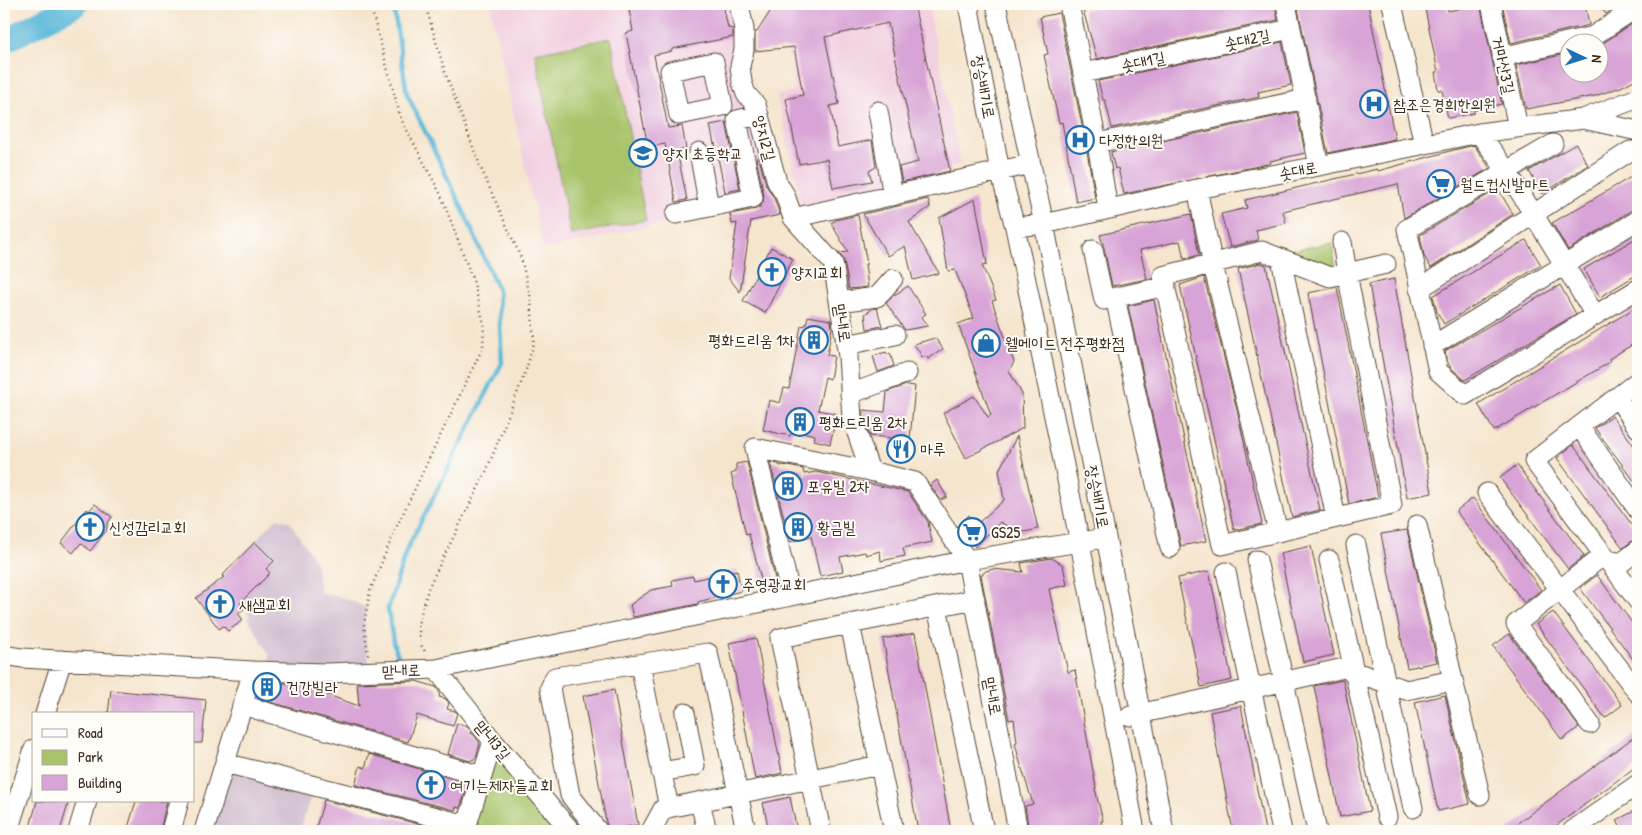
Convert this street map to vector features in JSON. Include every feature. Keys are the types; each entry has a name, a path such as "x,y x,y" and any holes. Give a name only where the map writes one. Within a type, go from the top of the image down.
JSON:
{"street":[{"path":"739,4 744,29"},
{"path":"719,87 742,82 740,66 744,50 744,29 749,4"},
{"name":"장승배기로","path":"968,4 1000,170 1015,227 1080,543 1135,831"},
{"name":"장승배기로","path":"996,4 1044,224 1164,831"},
{"path":"1071,4 1108,209"},
{"name":"솟대2길","path":"1286,4 1319,166"},
{"path":"1392,4 1424,144"},
{"name":"거마산3길","path":"1491,4 1518,127"},
{"path":"1502,57 1593,36 1638,7"},
{"name":"솟대2길","path":"1203,48 1292,29"},
{"name":"솟대1길","path":"1083,73 1203,48"},
{"name":"양지2길","path":"742,82 746,94 756,105 777,182 786,194 793,218"},
{"path":"1583,119 1638,98"},
{"path":"1097,143 1306,99"},
{"path":"878,111 893,196"},
{"path":"676,214 753,198 737,120 759,115"},
{"path":"1583,119 1638,131"},
{"name":"솟대로","path":"1015,227 1044,224 1197,189 1479,133 1583,119"},
{"path":"1479,133 1507,171 1595,315"},
{"path":"1553,144 1407,229 1438,371 1465,395 1638,289"},
{"path":"1419,289 1630,151 1638,151"},
{"path":"699,152 709,207"},
{"path":"793,218 1031,164"},
{"path":"1197,189 1212,265 1278,532"},
{"name":"맏내로","path":"793,218 833,263 846,345 852,418 870,471"},
{"path":"1432,346 1638,220"},
{"path":"1342,242 1347,273 1392,505 1222,545 1163,276 1262,251 1330,277 1347,273 1386,264"},
{"path":"1093,250 1104,300 1166,286"},
{"path":"1281,259 1336,518"},
{"path":"839,302 877,297 892,279"},
{"path":"1115,298 1170,548"},
{"path":"846,345 895,335"},
{"path":"850,394 907,373"},
{"path":"1638,381 1534,461 1638,601"},
{"path":"1617,398 1638,428"},
{"path":"1579,426 1638,510"},
{"name":"맏내로","path":"791,596 755,448 915,482 967,560 1018,831"},
{"path":"1487,493 1638,694"},
{"path":"1417,525 1480,795"},
{"name":"맏내로","path":"4,655 22,658 326,673 436,669 967,560 1106,538"},
{"path":"1356,545 1413,808"},
{"path":"1590,724 1516,624 1600,558 1621,563 1638,550"},
{"path":"1257,560 1317,831"},
{"path":"1329,560 1386,818"},
{"path":"1226,572 1282,831"},
{"path":"821,831 780,638 975,599"},
{"path":"937,607 984,831"},
{"path":"850,624 894,831"},
{"path":"598,831 570,795 550,688 555,677 708,653 746,831"},
{"path":"46,712 62,660"},
{"path":"640,664 669,808"},
{"path":"1114,720 1344,668 1406,690 1453,680"},
{"name":"맏내3길","path":"436,669 493,741 571,831"},
{"path":"204,831 252,670"},
{"path":"242,705 482,776"},
{"path":"661,772 696,766 685,713"},
{"path":"225,762 466,828 493,741"},
{"path":"8,831 32,755"},
{"path":"651,831 662,810 880,765"},
{"path":"1572,831 1595,824 1638,784"},
{"path":"78,831 86,802"},
{"path":"171,831 179,802"},
{"path":"700,802 707,831"}],"path":[{"path":"370,4 401,119 441,195 474,283 484,324 483,347 395,530 370,591 364,624 370,671"},
{"path":"425,4 444,72 482,171 521,258 531,299 534,343 525,373 486,472 429,586 418,624 421,645 436,669"}],"shaded area":[{"name":"양지 초등학교","path":"490,4 732,4 752,107 777,198 543,250"},
{"path":"795,4 928,4 960,164 802,207 777,95 795,91 783,21"},
{"path":"277,518 290,522 315,561 320,592 347,599 367,608 364,624 370,671 266,671 270,656 249,620 249,615 239,598 222,576"},
{"path":"225,763 314,786 300,831 204,831"}],"green space":[{"path":"611,38 646,220 571,235 535,53"},
{"path":"1332,243 1337,276 1294,263 1292,250"},
{"path":"493,741 571,831 465,831"}],"building":[{"path":"628,4 723,4 728,28 733,29 733,37 672,49 672,51 654,55 668,128 682,126 686,149 677,151 687,200 676,202 665,144 648,147 626,33 633,31"},
{"path":"775,4 849,4 850,8 871,4 914,4 950,171 902,182 899,167 918,162 888,23 825,37 839,104 830,106 838,147 872,140 876,167 869,171 872,181 833,188 827,159 799,164 786,99 803,95 794,47 755,51 755,32 757,32"},
{"path":"1108,4 1109,6 1121,4 1275,4 1278,20 1097,59 1083,10"},
{"path":"1297,4 1368,4 1395,139 1328,153"},
{"path":"1424,4 1447,4 1448,11 1480,4 1502,104 1474,110 1474,113 1448,118 1442,90 1438,90 1435,72 1438,72"},
{"path":"1502,4 1585,4 1589,25 1511,43"},
{"path":"1598,4 1622,4 1606,14"},
{"path":"1059,13 1095,198 1076,202 1062,122 1059,123 1044,55 1048,54 1040,17"},
{"path":"1638,20 1638,78 1621,87 1595,96 1526,109 1516,65 1560,55 1560,82 1610,82 1610,38"},
{"path":"1282,42 1291,85 1258,92 1259,97 1112,128 1098,81"},
{"path":"1297,112 1305,153 1270,161 1271,163 1258,166 1124,194 1118,168 1115,169 1111,152"},
{"path":"726,122 740,189 725,192 710,125"},
{"path":"1576,144 1588,165 1542,194 1529,171"},
{"path":"1474,145 1490,168 1404,218 1398,184 1283,211 1286,223 1256,230 1258,240 1230,247 1221,214 1247,208 1245,200 1377,169 1378,171"},
{"path":"756,158 759,158 766,185 774,198 780,215 751,221 740,292 729,278 737,223 732,224 730,214 756,209 763,202 764,196"},
{"path":"1638,173 1638,209 1632,210 1568,250 1552,223"},
{"path":"1498,189 1513,214 1431,268 1424,256 1420,235"},
{"path":"928,199 930,207 909,222 939,273 913,280 905,246 888,256 863,214"},
{"path":"975,199 987,264 982,265 996,300 992,301 1014,362 1009,371 1022,394 1023,428 966,458 943,413 974,396 988,417 991,415 958,324 974,318 955,270 948,271 939,218"},
{"path":"1191,214 1199,255 1184,259 1180,241 1140,250 1147,279 1112,286 1100,235"},
{"path":"858,215 867,264 865,264 868,287 849,289 844,261 839,253 848,252 831,223"},
{"path":"1638,237 1638,274 1600,297 1584,269"},
{"path":"1526,240 1541,265 1444,324 1437,312 1433,296"},
{"name":"양지교회","path":"771,247 793,259 765,313 743,301"},
{"path":"1261,263 1266,265 1320,510 1292,517 1238,269"},
{"path":"1204,277 1237,410 1262,524 1234,530 1180,285"},
{"path":"1394,279 1432,493 1407,498 1369,284"},
{"path":"1560,285 1576,314 1465,380 1451,368 1445,351"},
{"path":"908,286 926,314 921,317 928,326 905,330 886,303"},
{"path":"1337,287 1378,497 1349,504 1308,293"},
{"path":"1154,300 1206,541 1181,546 1128,306"},
{"path":"1638,306 1638,341 1609,359 1610,362 1494,431 1478,404"},
{"path":"877,308 882,326 867,329 865,314"},
{"path":"808,316 831,320 832,328 827,355 834,356 830,379 825,377 818,410 837,414 830,444 814,440 815,435 793,430 790,436 763,430 769,400 780,403 784,388 789,389 801,326 806,325"},
{"path":"935,338 943,349 928,359 926,356 923,358 914,344"},
{"path":"886,352 887,355 890,353 894,366 878,372 873,356"},
{"path":"906,385 915,386 908,460 891,457 892,438 870,436 863,416 863,410 885,412 887,392"},
{"path":"1612,416 1638,451 1638,486 1595,428"},
{"path":"1017,436 1038,529 1020,533 1000,522 975,547 958,526 969,515 977,524 1004,500 999,470"},
{"path":"1573,445 1638,533 1638,539 1623,548 1557,458"},
{"path":"747,462 777,587 764,590 749,534 746,535 731,474 736,472 736,464"},
{"path":"770,462 780,466 803,469 804,474 816,472 908,492 928,522 932,542 903,548 905,556 881,561 880,551 866,555 865,552 840,557 843,571 820,576 811,536 790,542"},
{"path":"1517,465 1584,556 1568,569 1500,478"},
{"path":"937,480 947,497 941,500 930,485"},
{"path":"1473,498 1541,590 1524,603 1456,511"},
{"name":"신성감리교회","path":"95,504 112,517 107,524 107,530 90,551 81,543 73,553 61,543 87,509 89,511"},
{"path":"1407,530 1437,662 1407,668 1381,534"},
{"path":"255,542 274,561 266,569 270,573 240,603 244,609 238,613 243,620 228,631 223,626 219,629 196,598 224,577 222,576"},
{"path":"1311,546 1334,655 1303,662 1280,553"},
{"path":"1052,558 1063,565 1067,585 1049,589 1068,672 1075,670 1095,789 1103,821 1101,821 1102,831 1029,831 1025,806 1033,804 1015,743 1017,742 1014,719 1009,720 981,575 993,569 1023,572 1021,563"},
{"path":"737,570 741,591 698,602 698,604 633,617 630,605 651,590 673,586 672,580 693,576 694,580"},
{"path":"1209,571 1232,680 1201,687 1178,578"},
{"path":"1597,575 1638,631 1638,666 1580,588"},
{"path":"1553,612 1622,705 1605,718 1536,624"},
{"path":"915,633 951,831 918,831 883,639"},
{"path":"1509,634 1579,727 1562,740 1493,646"},
{"path":"756,638 782,773 755,779 729,643"},
{"path":"1343,680 1370,811 1340,817 1314,686"},
{"path":"416,681 436,687 440,693 439,697 446,699 449,703 447,709 457,713 453,726 417,715 408,742 257,698 261,682 309,684 308,688 359,706 357,683"},
{"path":"111,690 206,700 202,743 195,743 195,712 108,712"},
{"path":"614,690 638,825 609,830 583,696"},
{"path":"1445,695 1470,804 1438,811 1415,702"},
{"path":"1241,706 1265,831 1233,831 1210,712"},
{"path":"457,723 467,726 471,731 470,733 480,743 476,758 470,761 448,754"},
{"path":"1638,734 1638,765 1549,831 1507,831"},
{"name":"여기는제자들교회","path":"369,754 464,782 468,785 460,808 456,807 455,810 355,785 360,766 365,768"},
{"path":"790,797 797,831 769,831 763,803"},
{"path":"324,800 446,831 315,831"},
{"path":"37,802 69,802 60,831 29,831"},
{"path":"136,802 167,802 160,831 127,831"},
{"path":"1638,809 1638,831 1622,831 1617,820"}],"waterway":[{"path":"4,41 76,4"},
{"path":"393,4 407,94 464,212 498,290 502,363 406,551 388,609 393,642 401,664"}],"place":[{"name":"참조은경희한의원","path":"1374,104"},
{"name":"다정한의원","path":"1080,140"},
{"name":"양지 초등학교","path":"643,153"},
{"name":"월드컵신발마트","path":"1441,184"},
{"name":"양지교회","path":"772,272"},
{"name":"평화드리움 1차","path":"814,340"},
{"name":"웰메이드 전주평화점","path":"986,343"},
{"name":"평화드리움 2차","path":"800,422"},
{"name":"마루","path":"901,449"},
{"name":"포유빌 2차","path":"788,486"},
{"name":"신성감리교회","path":"90,527"},
{"name":"황금빌","path":"798,527"},
{"name":"GS25","path":"972,532"},
{"name":"주영광교회","path":"723,584"},
{"name":"새샘교회","path":"220,604"},
{"name":"건강빌라","path":"267,687"},
{"name":"여기는제자들교회","path":"431,785"}]}
